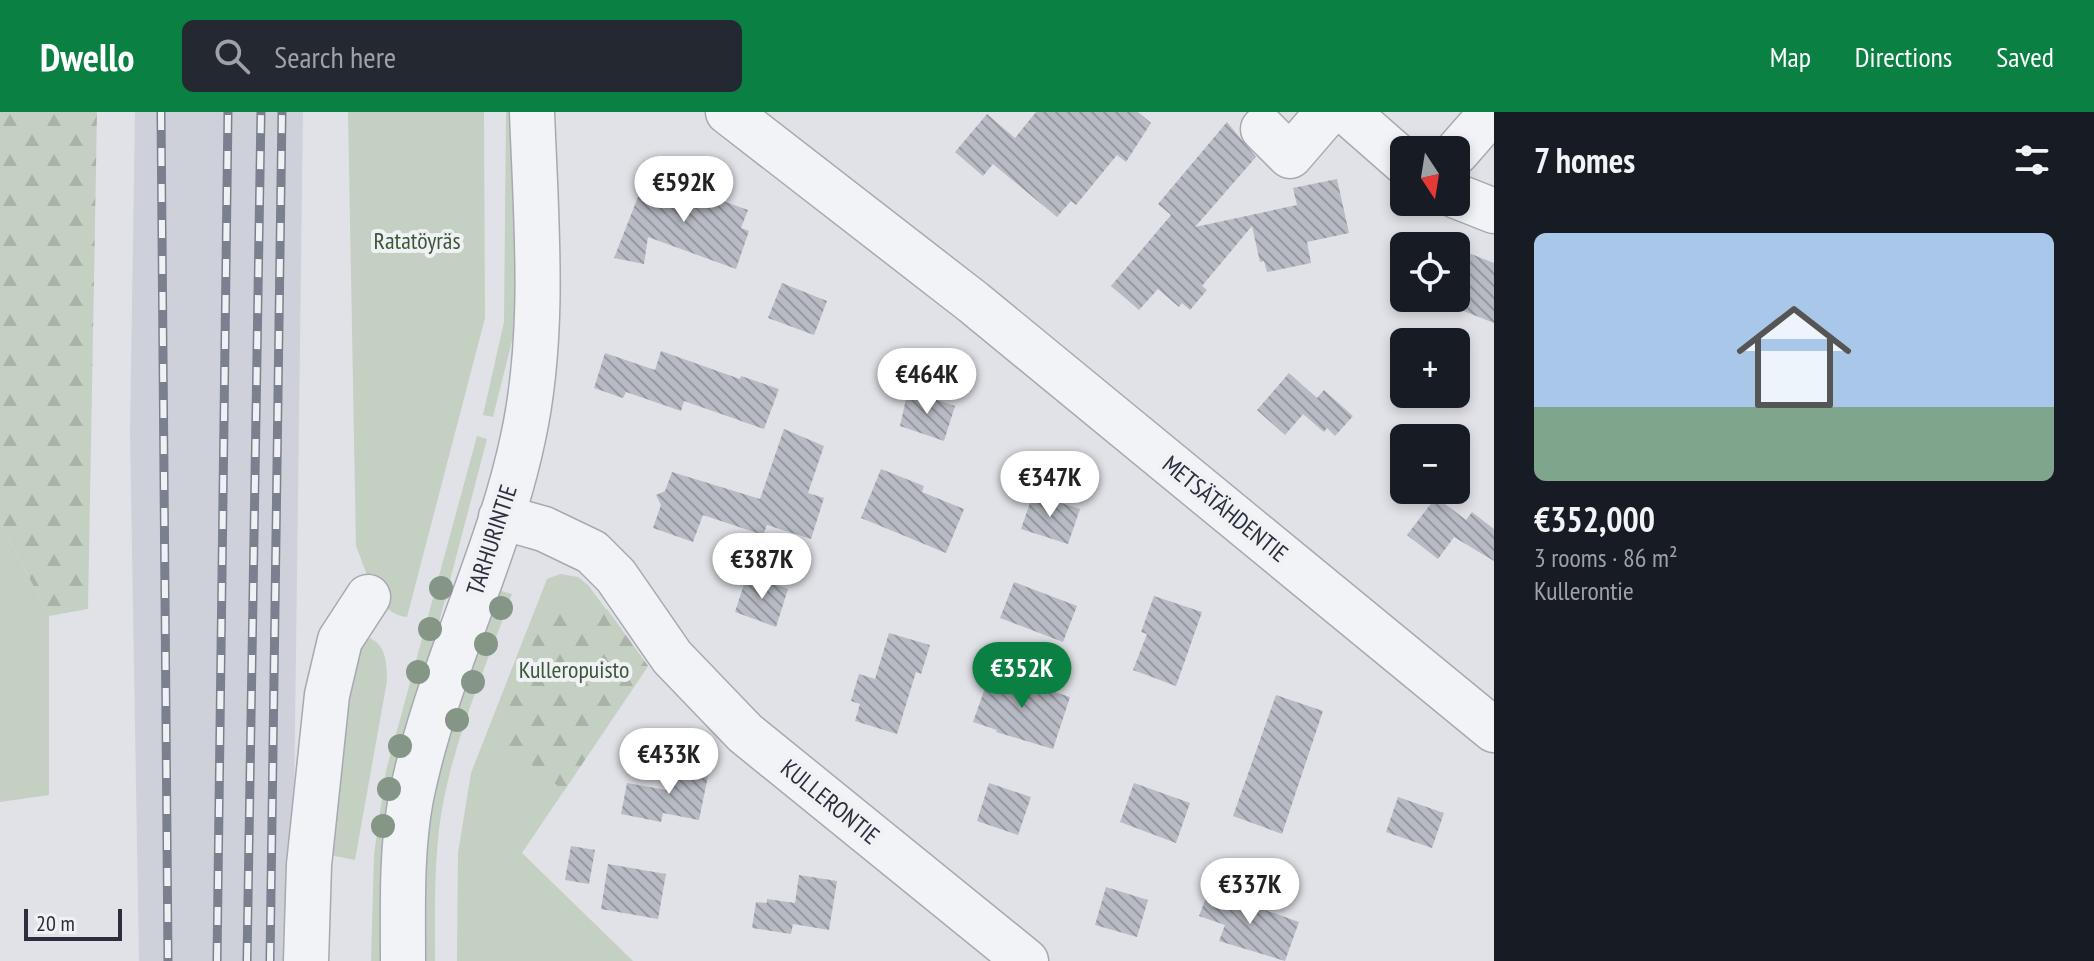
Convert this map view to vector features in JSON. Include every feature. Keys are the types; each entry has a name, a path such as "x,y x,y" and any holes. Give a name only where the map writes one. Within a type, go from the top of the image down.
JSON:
{"street":[{"name":"TARHURINTIE","path":"403,961 404,867 411,798 439,698 501,517 523,439 537,356 532,112"},
{"name":"METSÄTÄHDENTIE","path":"728,112 973,302 1494,730"},
{"path":"1263,129 1290,156 1328,112"},
{"path":"1347,112 1390,150"},
{"path":"1470,137 1492,112"},
{"path":"1470,202 1494,211"},
{"name":"KULLERONTIE","path":"501,517 544,529 592,552 616,576 672,657 745,733 1026,961"},
{"path":"306,961 309,865 327,695 340,640 368,597"}],"shaded area":[{"path":"135,112 303,112 292,961 139,961 130,433"}],"green space":[{"path":"0,112 97,112 88,609 49,616 0,522"},
{"name":"Ratatöyräs","path":"348,112 484,112 485,318 407,617 397,615 380,600 356,546"},
{"path":"506,112 514,112 513,337 493,417 483,415 504,322"},
{"path":"477,436 487,439 415,714 386,961 371,961 374,854 386,771"},
{"path":"0,522 49,616 49,795 0,802"},
{"name":"Kulleropuisto","path":"560,574 578,577 588,585 648,666 522,853 633,961 457,961 458,853 471,773 547,579"},
{"path":"498,590 512,594 458,745 442,808 436,869 435,961 420,961 424,837 456,706"},
{"path":"607,609 648,666 564,791 498,737 545,611"},
{"path":"367,637 382,649 387,681 355,860 320,853 341,662"}],"building":[{"path":"1036,112 1138,112 1151,123 1126,162 1117,155 1076,205 1071,201 1057,217 993,164 983,176 955,152 987,114 1015,138"},
{"path":"1227,122 1256,157 1195,227 1297,205 1293,188 1337,179 1349,233 1307,242 1311,263 1267,272 1264,261 1260,262 1252,226 1202,286 1207,290 1190,310 1182,303 1179,307 1158,289 1139,310 1111,286 1171,215 1158,204"},
{"path":"647,174 748,210 741,228 749,231 736,269 648,237 644,264 614,258"},
{"path":"1470,254 1494,263 1494,323 1466,312 1470,312"},
{"path":"782,283 827,301 814,335 768,318"},
{"path":"661,351 740,379 741,376 779,389 764,429 684,401 681,411 626,392 623,398 594,388 605,353 655,370"},
{"path":"1289,373 1317,398 1285,435 1257,410"},
{"path":"908,390 955,406 944,441 900,426"},
{"path":"1324,390 1353,416 1335,436 1327,428 1324,432 1303,414"},
{"path":"784,429 824,446 808,493 824,498 811,539 767,525 763,535 703,515 693,542 653,528 661,505 656,495 665,491 672,472 760,499"},
{"path":"881,469 924,486 922,492 964,509 946,553 861,518"},
{"path":"1033,494 1080,509 1068,544 1021,529"},
{"path":"1431,504 1445,504 1466,520 1472,512 1494,529 1494,561 1454,537 1438,559 1407,535"},
{"path":"747,575 788,589 776,627 735,612"},
{"path":"1014,582 1077,606 1063,642 1000,618"},
{"path":"1154,596 1202,612 1176,686 1133,670 1147,634 1141,632"},
{"path":"889,633 930,645 921,674 916,672 897,734 855,721 860,704 851,701 859,674 875,679"},
{"path":"991,671 1070,697 1053,749 973,722"},
{"path":"1276,695 1323,711 1282,834 1233,816"},
{"path":"671,764 709,771 699,820 663,813 661,822 621,814 627,783 666,790"},
{"path":"989,783 1031,797 1018,835 977,821"},
{"path":"1134,783 1190,803 1176,843 1120,822"},
{"path":"1398,797 1444,813 1432,848 1386,832"},
{"path":"571,846 595,850 589,884 565,880"},
{"path":"608,864 666,874 658,919 601,909"},
{"path":"799,875 837,881 829,930 793,924 791,934 752,928 756,902 767,903 767,899 795,903"},
{"path":"1106,887 1148,900 1137,937 1095,925"},
{"path":"1209,890 1299,922 1285,961 1219,941 1225,925 1199,916"}],"railway":[{"path":"161,112 168,961"},
{"path":"217,961 228,112"},
{"path":"247,961 261,112"},
{"path":"270,961 282,112"}]}
